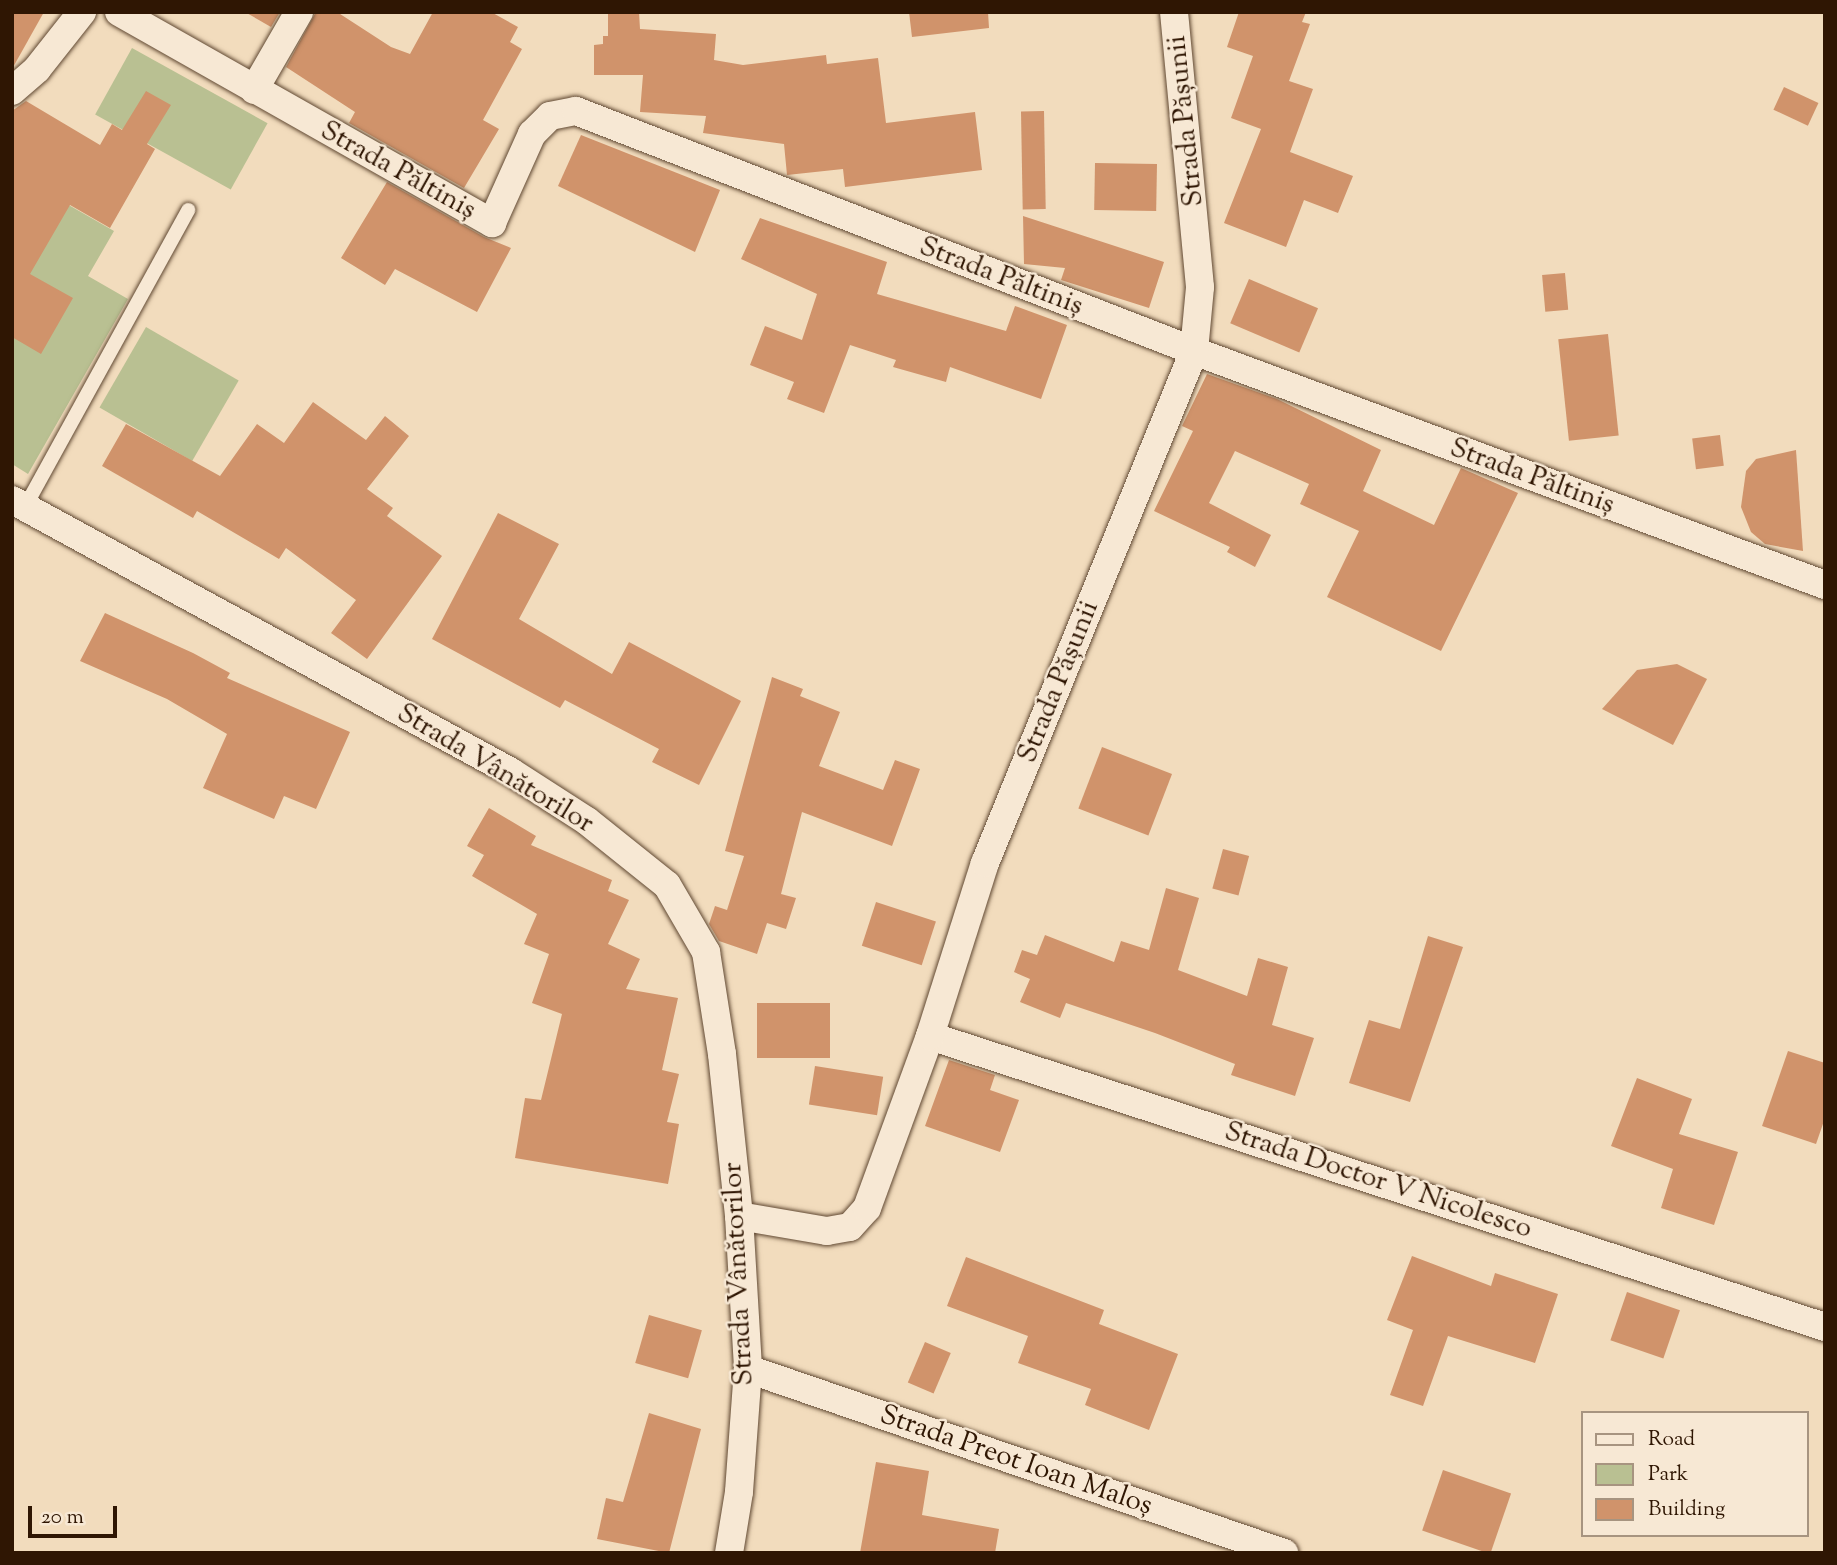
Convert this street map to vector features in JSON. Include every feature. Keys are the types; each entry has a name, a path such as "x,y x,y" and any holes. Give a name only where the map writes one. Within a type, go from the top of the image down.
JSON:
{"street":[{"path":"12,91 37,69 82,12"},
{"name":"Strada Păltiniș","path":"119,12 492,223 532,134 550,116 576,110 1194,351 1825,585"},
{"path":"254,90 299,12"},
{"name":"Strada Pășunii","path":"739,1216 828,1231 850,1227 867,1208 930,1036 985,863 1194,351 1200,274 1174,12"},
{"name":"Strada Vânătorilor","path":"19,504 510,772 587,821 667,885 706,952 739,1216 748,1369 739,1492 729,1553"},
{"name":"Strada Doctor V Nicolesco","path":"930,1036 1825,1327"},
{"name":"Strada Preot Ioan Maloș","path":"748,1369 1284,1553"}],"lane":[{"path":"19,504 188,210"}],"green space":[{"path":"132,48 268,123 231,190 95,114"},
{"path":"46,192 114,231 88,276 128,299 28,474 12,464 12,251"},
{"path":"146,327 239,380 192,461 100,408"}],"building":[{"path":"12,12 44,12 12,69"},
{"path":"245,12 280,12 271,27"},
{"path":"316,12 337,12 391,47 410,54 433,12 491,12 518,27 510,42 522,49 483,120 499,129 464,188 349,123 355,112 286,67"},
{"path":"608,12 639,12 640,29 716,34 714,60 743,65 826,55 827,64 878,58 886,123 975,112 982,170 845,187 843,169 787,175 784,144 703,133 706,116 640,112 643,75 594,75 594,45 603,44 603,36 608,36"},
{"path":"909,12 988,12 989,28 912,37"},
{"path":"1239,12 1306,12 1302,22 1310,24 1289,81 1313,89 1290,152 1353,176 1338,213 1304,200 1286,247 1224,223 1261,129 1231,118 1253,56 1227,47"},
{"path":"1784,87 1818,103 1808,126 1773,110"},
{"path":"146,91 171,105 147,144 155,149 110,228 70,205 30,274 73,298 41,354 12,337 12,111 26,101 100,145 112,124 122,130"},
{"path":"1021,111 1044,111 1046,209 1023,209"},
{"path":"581,135 720,190 695,252 558,186"},
{"path":"1095,163 1157,164 1156,211 1094,210"},
{"path":"387,182 484,237 511,248 477,312 395,269 385,285 341,258"},
{"path":"1023,216 1164,262 1149,308 1061,280 1065,268 1024,264"},
{"path":"760,218 887,262 877,294 1006,331 1015,306 1067,325 1041,399 950,367 946,382 893,367 896,360 850,345 824,413 787,399 794,382 750,365 765,326 802,340 817,294 741,259"},
{"path":"1565,273 1568,310 1545,312 1542,275"},
{"path":"1249,279 1318,308 1299,352 1230,323"},
{"path":"1608,334 1619,435 1569,441 1558,339"},
{"path":"1207,374 1277,399 1381,450 1363,491 1434,525 1461,468 1518,493 1441,651 1327,597 1359,531 1300,504 1309,484 1235,451 1209,503 1271,535 1255,567 1227,552 1230,547 1154,511 1193,431 1182,426"},
{"path":"313,402 366,440 385,416 409,436 367,489 393,508 387,516 442,556 367,659 331,633 356,600 286,548 279,559 197,511 193,518 102,466 126,424 220,476 257,424 284,443"},
{"path":"1720,435 1724,466 1696,469 1692,438"},
{"path":"1796,450 1803,551 1765,544 1751,532 1741,507 1746,471 1756,459"},
{"path":"498,513 559,544 519,619 612,674 629,642 741,701 699,785 652,762 659,749 565,700 560,708 432,639"},
{"path":"105,613 193,653 230,673 227,678 350,732 316,809 284,796 274,819 203,788 227,734 167,699 80,661"},
{"path":"1677,664 1707,679 1673,745 1602,709 1637,670"},
{"path":"772,677 803,689 800,696 840,712 819,766 883,790 895,760 920,769 892,846 802,812 781,894 796,898 786,929 767,923 757,954 719,941 709,924 715,906 727,910 744,856 725,851"},
{"path":"1102,747 1172,774 1148,835 1078,809"},
{"path":"489,808 536,836 531,845 612,880 608,891 629,900 608,944 640,959 626,989 678,998 662,1070 679,1074 667,1122 679,1124 668,1184 515,1158 525,1098 541,1100 562,1014 532,1003 549,954 524,944 537,914 472,876 484,855 467,846"},
{"path":"1223,849 1249,856 1238,896 1212,889"},
{"path":"1166,888 1199,898 1178,970 1247,996 1258,958 1288,967 1272,1025 1314,1038 1295,1096 1231,1075 1235,1064 1155,1033 1066,1003 1060,1018 1020,1002 1030,979 1014,972 1022,950 1037,955 1045,935 1114,962 1121,941 1149,950"},
{"path":"876,902 936,921 922,965 862,946"},
{"path":"1428,936 1463,947 1410,1102 1349,1083 1369,1020 1400,1029"},
{"path":"757,1003 830,1003 830,1058 757,1058"},
{"path":"1788,1051 1825,1063 1825,1118 1816,1144 1762,1126"},
{"path":"949,1060 995,1075 990,1090 1019,1100 1000,1152 925,1126"},
{"path":"815,1066 883,1077 877,1115 809,1105"},
{"path":"1637,1078 1692,1099 1679,1134 1738,1152 1714,1225 1661,1208 1673,1169 1611,1146"},
{"path":"1412,1256 1491,1286 1495,1273 1558,1294 1535,1363 1448,1336 1423,1406 1390,1395 1413,1330 1387,1320"},
{"path":"966,1257 1104,1310 1099,1324 1178,1354 1149,1430 1085,1405 1091,1389 1018,1363 1028,1336 947,1306"},
{"path":"1627,1292 1680,1310 1663,1358 1610,1340"},
{"path":"649,1315 702,1330 688,1378 635,1363"},
{"path":"925,1342 951,1353 934,1393 908,1383"},
{"path":"649,1413 701,1429 669,1553 597,1539 606,1498 623,1502"},
{"path":"876,1462 929,1471 922,1515 999,1529 995,1553 860,1553"},
{"path":"1443,1470 1511,1493 1491,1553 1422,1531"}]}
